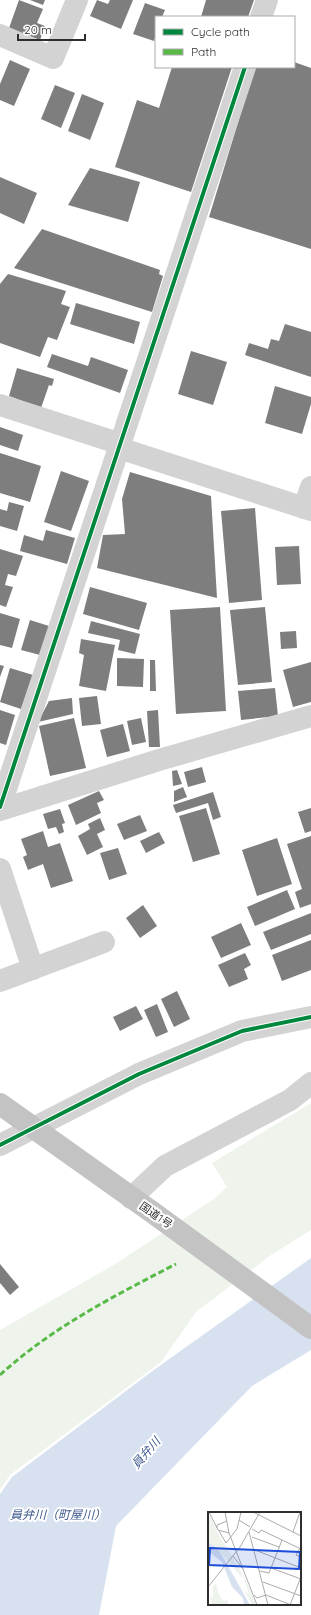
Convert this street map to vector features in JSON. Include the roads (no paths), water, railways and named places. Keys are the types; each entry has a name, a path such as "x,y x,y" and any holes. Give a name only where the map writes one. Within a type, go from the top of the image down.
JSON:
{"highway":[{"name":"国道1号","path":"0,1104 152,1212 311,1328"}],"street":[{"path":"0,35 53,58 77,0"},
{"path":"261,16 267,0"},
{"path":"0,808 245,68"},
{"path":"0,405 308,509 311,487"},
{"path":"0,808 311,716"},
{"path":"0,869 33,969"},
{"path":"0,981 104,942"},
{"path":"0,1145 139,1074 242,1031 311,1017"},
{"path":"131,1198 165,1166 290,1100 311,1083"}],"water":[{"name":"員弁川（町屋川）","path":"311,1258 311,1350 252,1386 116,1526 99,1615 0,1615 0,1494 12,1477 151,1372"}],"water label":[{"name":"員弁川","path":"146,1453"}]}
